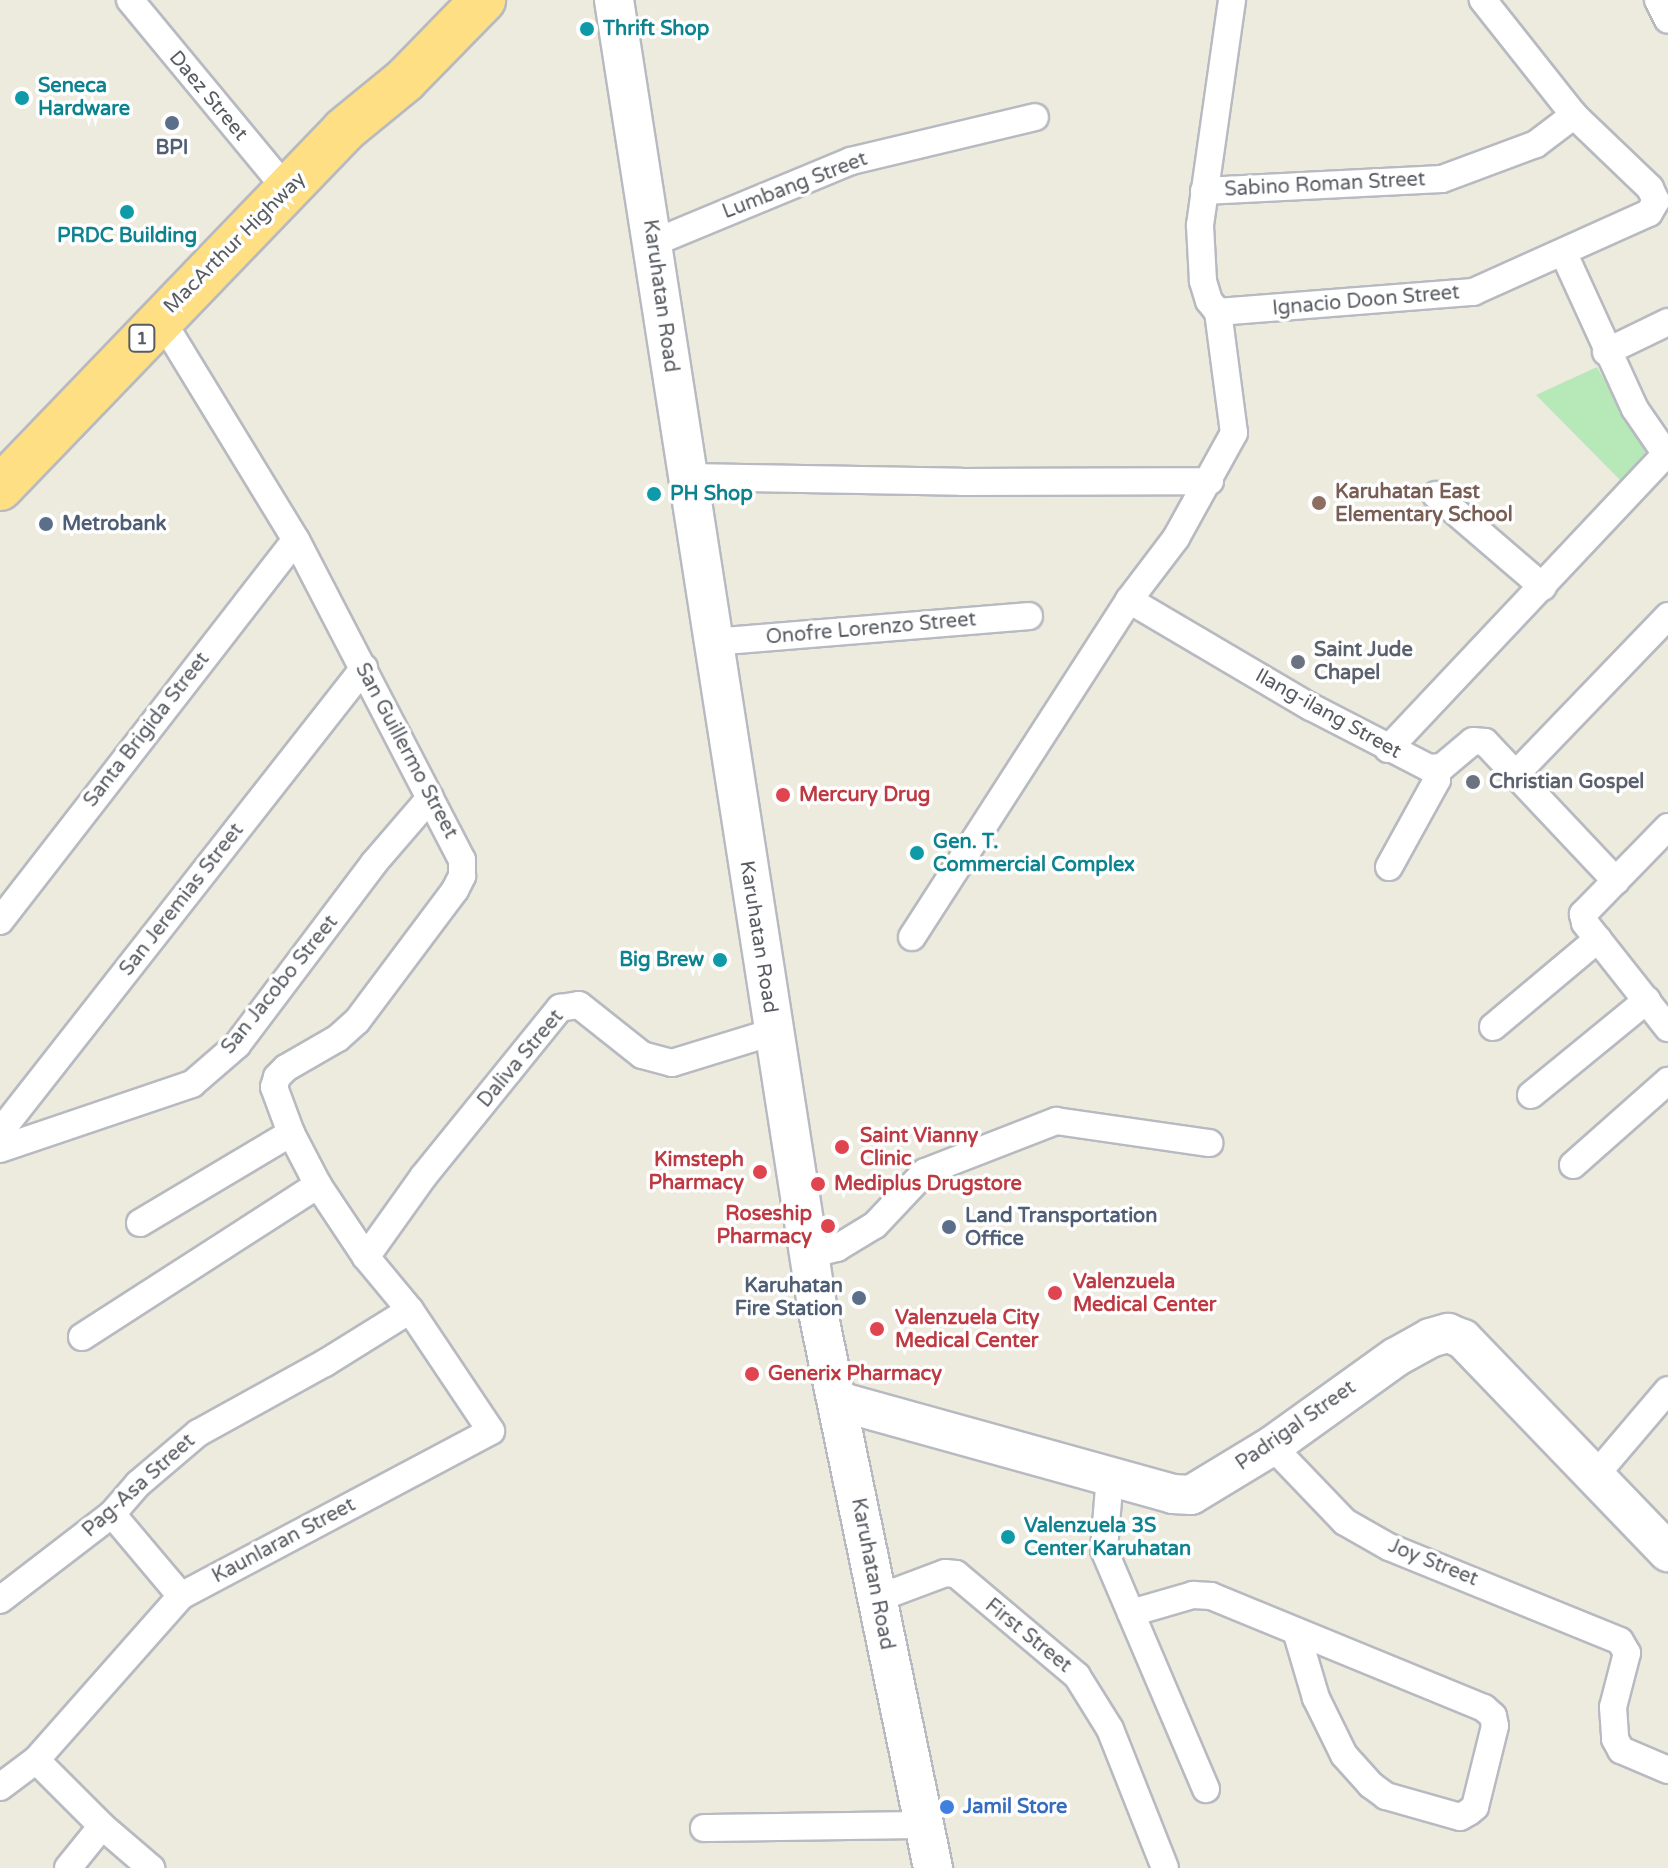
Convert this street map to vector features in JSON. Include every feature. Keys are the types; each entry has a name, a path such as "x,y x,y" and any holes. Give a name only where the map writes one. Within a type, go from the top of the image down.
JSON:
{"highway":[{"name":"MacArthur Highway","path":"372,104 391,64 451,0"},
{"name":"MacArthur Highway","path":"7,468 161,319 372,104 405,80 483,0"}],"main road":[{"name":"Karuhatan Road","path":"614,0 809,1255 876,1599 933,1868"},
{"name":"Padrigal Street","path":"838,1401 1191,1495 1272,1446 1396,1357 1430,1338 1448,1333 1463,1339 1668,1552"}],"street":[{"name":"Daez Street","path":"130,0 288,191"},
{"path":"912,937 1129,600 1176,538 1234,433 1218,312 1209,301 1203,281 1200,225 1232,0"},
{"name":"Ignacio Doon Street","path":"1218,312 1473,292 1564,254 1649,213 1656,201 1650,188 1574,115 1483,0"},
{"path":"1658,0 1668,20"},
{"name":"Sabino Roman Street","path":"1204,191 1442,179 1536,144 1574,115"},
{"name":"Lumbang Street","path":"653,243 851,161 1035,117"},
{"path":"1388,749 1667,456 1635,409 1606,352 1564,254"},
{"name":"San Guillermo Street","path":"161,319 296,540 456,845 462,876 455,890 357,1021 277,1077 274,1087 291,1133 318,1185 366,1257 410,1310"},
{"path":"1606,352 1668,322"},
{"path":"688,477 961,482 1210,481"},
{"path":"1436,495 1543,587"},
{"name":"Santa Brigida Street","path":"0,921 296,540"},
{"name":"Ilang-ilang Street","path":"1129,600 1388,749 1436,769"},
{"name":"Onofre Lorenzo Street","path":"713,642 1029,616"},
{"path":"1517,773 1668,616"},
{"name":"San Jeremias Street","path":"0,1132 364,668"},
{"path":"1389,867 1437,780 1436,769 1479,739 1517,773 1616,881"},
{"name":"San Jacobo Street","path":"0,1149 192,1084 237,1045 374,863 430,798"},
{"path":"1668,827 1583,914 1598,939 1668,1028"},
{"path":"1493,1027 1598,939"},
{"path":"1531,1095 1647,1000"},
{"name":"Daliva Street","path":"366,1257 423,1177 560,1008 579,1005 654,1061 677,1062 773,1032"},
{"path":"1573,1165 1668,1081"},
{"path":"809,1255 837,1248 875,1225 925,1172 1056,1121 1209,1143"},
{"path":"140,1223 291,1133"},
{"path":"82,1337 318,1185"},
{"name":"Kaunlaran Street","path":"0,1787 36,1760 181,1596 491,1431 410,1310"},
{"name":"Pag-Asa Street","path":"0,1600 112,1514 138,1484 198,1433 325,1363 410,1310"},
{"path":"1594,1477 1668,1390"},
{"name":"Joy Street","path":"1272,1446 1345,1522 1389,1547 1620,1641 1627,1653 1613,1707 1615,1739 1621,1750 1668,1770"},
{"path":"1110,1475 1104,1550 1206,1789"},
{"path":"112,1514 181,1596"},
{"name":"First Street","path":"876,1599 945,1573 956,1574 1077,1676 1110,1729 1165,1868"},
{"path":"1131,1613 1193,1595 1211,1596 1297,1634 1484,1708 1493,1716 1493,1741 1475,1807 1460,1817 1386,1796 1371,1785 1344,1755 1337,1741 1316,1698 1297,1634"},
{"path":"36,1760 102,1826 151,1868"},
{"path":"704,1828 923,1825"},
{"path":"68,1868 102,1826"}],"green space":[{"path":"1597,367 1650,460 1623,483 1536,395"}],"place":[{"name":"Thrift Shop","path":"587,29"},
{"name":"Seneca Hardware","path":"22,98"},
{"name":"BPI","path":"172,123"},
{"name":"PRDC Building","path":"127,212"},
{"name":"PH Shop","path":"654,494"},
{"name":"Karuhatan East Elementary School","path":"1319,503"},
{"name":"Metrobank","path":"46,524"},
{"name":"Saint Jude Chapel","path":"1298,662"},
{"name":"Christian Gospel","path":"1473,782"},
{"name":"Mercury Drug","path":"783,795"},
{"name":"Gen. T. Commercial Complex","path":"917,853"},
{"name":"Big Brew","path":"720,960"},
{"name":"Saint Vianny Clinic","path":"842,1147"},
{"name":"Kimsteph Pharmacy","path":"760,1172"},
{"name":"Mediplus Drugstore","path":"818,1184"},
{"name":"Roseship Pharmacy","path":"828,1226"},
{"name":"Land Transportation Office","path":"949,1227"},
{"name":"Valenzuela Medical Center","path":"1055,1293"},
{"name":"Karuhatan Fire Station","path":"859,1298"},
{"name":"Valenzuela City Medical Center","path":"877,1329"},
{"name":"Generix Pharmacy","path":"752,1374"},
{"name":"Valenzuela 3S Center Karuhatan","path":"1008,1537"},
{"name":"Jamil Store","path":"947,1807"}]}
